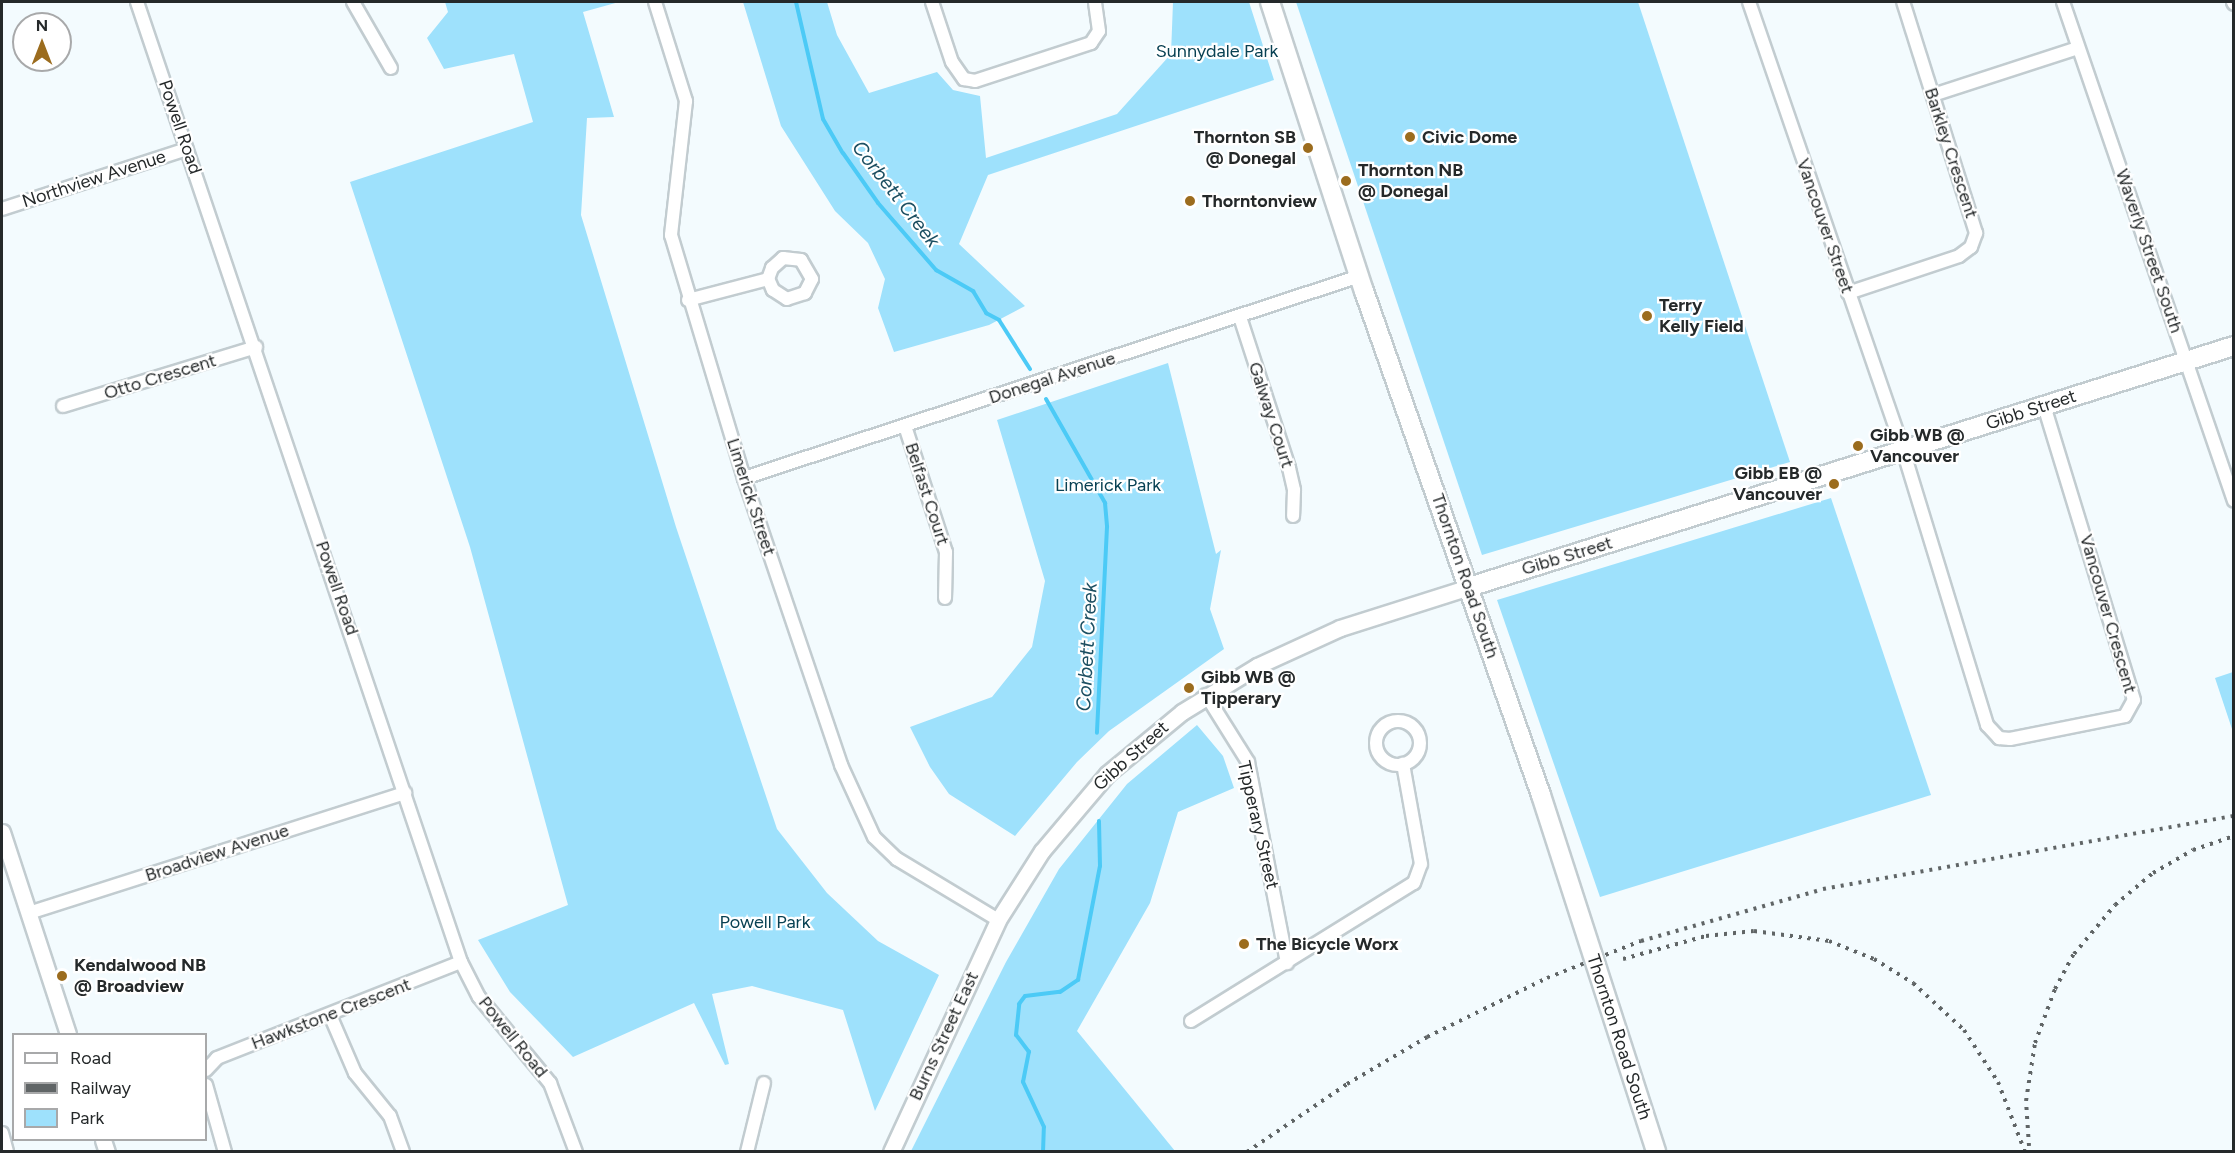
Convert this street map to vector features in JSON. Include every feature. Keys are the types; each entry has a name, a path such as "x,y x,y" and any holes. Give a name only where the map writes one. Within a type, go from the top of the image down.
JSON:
{"main road":[{"name":"Thornton Road South","path":"1270,2 1360,276 1469,587 1656,1152"},
{"name":"Gibb Street","path":"1469,587 2234,346"}],"street":[{"name":"Powell Road","path":"137,2 256,347 461,962 479,997 550,1083 576,1152"},
{"path":"353,2 391,68"},
{"name":"Limerick Street","path":"655,2 686,101 671,215 671,234 688,300 744,478 841,765 874,837 897,859 998,920"},
{"path":"932,2 952,62 964,79 975,81 1091,43 1099,31 1095,2"},
{"name":"Vancouver Street","path":"1749,2 1903,450"},
{"name":"Barkley Crescent","path":"1848,292 1959,256 1971,247 1976,233 1903,2"},
{"name":"Waverly Street South","path":"2063,2 2234,501"},
{"path":"1933,96 2078,48"},
{"name":"Northview Avenue","path":"2,209 187,149"},
{"name":"Donegal Avenue","path":"744,478 1360,276"},
{"path":"688,300 768,279"},
{"name":"Galway Court","path":"1240,317 1289,468 1293,516"},
{"name":"Otto Crescent","path":"63,406 256,347"},
{"name":"Vancouver Crescent","path":"1903,450 1992,733 2010,739 2125,716 2132,708 2134,691 2044,405"},
{"name":"Belfast Court","path":"905,426 946,552 945,598"},
{"name":"Gibb Street","path":"998,920 1037,858 1081,803 1131,752 1206,695 1257,666 1331,632 1469,587"},
{"name":"Tipperary Street","path":"1206,695 1248,762 1287,963"},
{"path":"1191,1021 1414,883 1421,864 1403,764"},
{"name":"Broadview Avenue","path":"29,913 405,793"},
{"path":"2,832 67,1033"},
{"name":"Burns Street East","path":"891,1152 998,920"},
{"name":"Hawkstone Crescent","path":"207,1070 217,1058 461,962"},
{"path":"330,1015 355,1073 390,1116 403,1152"},
{"path":"747,1152 764,1083"},
{"path":"207,1089 225,1152"},
{"path":"2,1133 8,1152"}],"green space":[{"name":"Powell Park","path":"445,2 619,2 583,12 614,117 587,118 581,215 676,527 777,829 827,893 878,941 939,975 875,1111 843,1010 752,986 712,994 729,1064 725,1065 694,1003 573,1057 510,992 478,940 568,905 470,547 350,182 533,122 514,54 444,69 427,38 448,12"},
{"name":"Sunnydale Park","path":"743,2 827,2 837,35 869,93 937,72 953,90 980,96 986,158 1117,114 1171,54 1173,2 1249,2 1274,80 988,175 959,244 1025,306 989,325 894,352 878,308 885,279 868,243 835,211 781,126"},
{"path":"1296,2 1638,2 1790,462 1482,555"},
{"name":"Limerick Park","path":"1168,363 1216,554 1221,550 1210,609 1224,649 1109,731 1077,762 1015,836 949,794 930,767 910,727 992,697 1032,647 1045,581 997,420"},
{"path":"1831,498 1931,795 1600,897 1497,600"},
{"path":"2234,672 2233,732 2215,678"},
{"path":"1197,725 1223,756 1234,788 1178,812 1150,903 1077,1031 1175,1151 911,1151 1006,962 1059,869 1127,784"}],"waterway":[{"name":"Corbett Creek","path":"796,2 823,119 843,153 878,203 936,270 973,291 986,313 999,320 1030,369"},
{"name":"Corbett Creek","path":"1046,399 1105,503 1107,527 1097,733"},
{"name":"Corbett Creek","path":"1043,1152 1044,1127 1023,1082 1029,1052 1016,1035 1019,1004 1025,996 1060,992 1078,980 1100,866 1099,821"}],"railway":[{"path":"1247,1152 1347,1084 1427,1037 1547,978 1641,941 1823,889 2234,816"},
{"path":"2029,1146 2026,1101 2035,1043 2055,989 2074,954 2115,905 2153,873 2193,850 2234,836"},
{"path":"1623,959 1706,936 1754,931 1829,941 1874,959 1913,983 1964,1030 1998,1082 2025,1152"}],"place":[{"name":"Civic Dome","path":"1410,137"},
{"name":"Thornton SB @ Donegal","path":"1308,148"},
{"name":"Thornton NB @ Donegal","path":"1346,181"},
{"name":"Thorntonview","path":"1190,201"},
{"name":"Terry Kelly Field","path":"1647,316"},
{"name":"Gibb WB @ Vancouver","path":"1858,446"},
{"name":"Gibb EB @ Vancouver","path":"1834,484"},
{"name":"Gibb WB @ Tipperary","path":"1189,688"},
{"name":"The Bicycle Worx","path":"1244,944"},
{"name":"Kendalwood NB @ Broadview","path":"62,976"}]}
